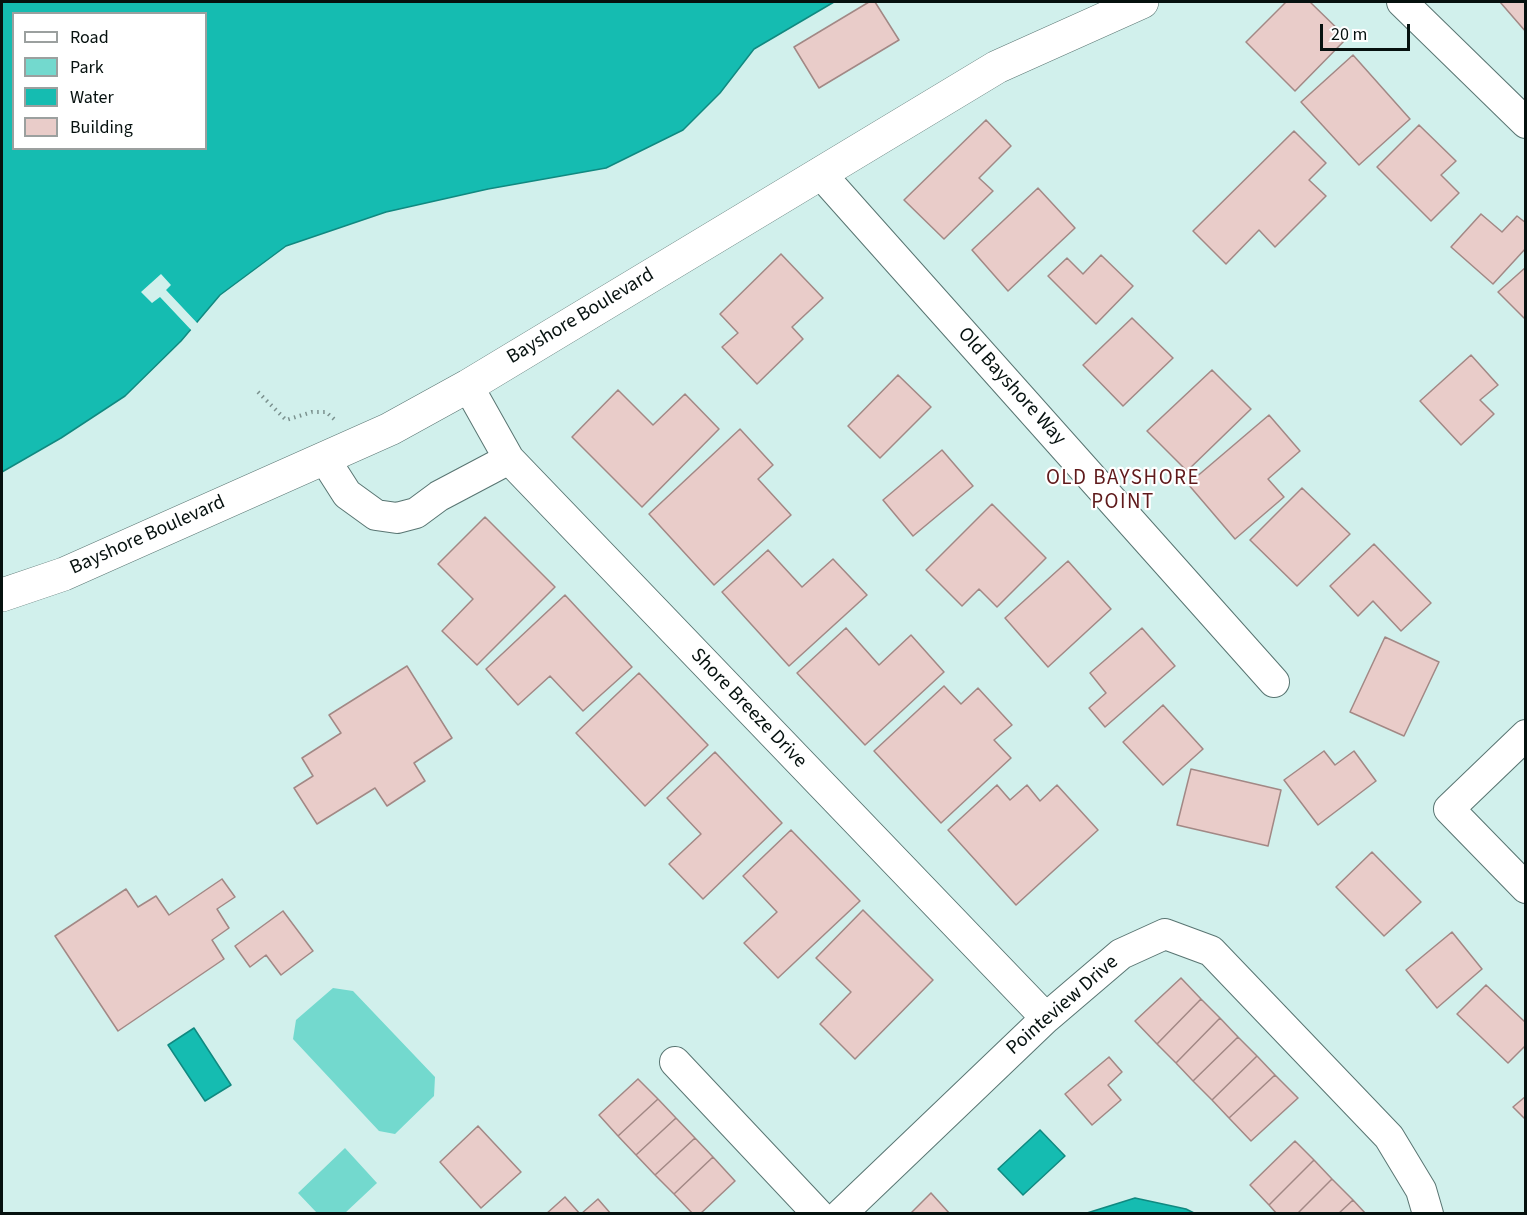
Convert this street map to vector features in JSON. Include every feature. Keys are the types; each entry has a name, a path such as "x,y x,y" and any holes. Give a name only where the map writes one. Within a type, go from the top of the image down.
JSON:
{"street":[{"name":"Bayshore Boulevard","path":"2,595 64,574 390,429 468,386 997,67 1142,2"},
{"path":"1402,2 1526,123"},
{"name":"Old Bayshore Way","path":"820,172 1274,682"},
{"name":"Shore Breeze Drive","path":"468,386 509,459 1046,1018"},
{"path":"324,458 347,494 376,515 397,518 416,513 438,496 509,459"},
{"path":"1526,735 1449,809 1526,888"},
{"name":"Pointeview Drive","path":"841,1214 1046,1018 1121,954 1165,934 1212,951 1389,1137 1421,1190 1428,1214"},
{"path":"675,1062 818,1214"}],"path":[{"path":"258,392 286,420 312,412 326,412 337,423"}],"green space":[{"path":"333,988 353,991 435,1077 434,1096 395,1134 379,1131 293,1039 296,1020"},
{"path":"345,1148 377,1183 345,1213 317,1213 298,1193"}],"water":[{"path":"2,2 834,2 754,49 720,93 683,130 606,168 488,189 386,212 286,246 220,295 181,341 125,396 61,438 2,472"},
{"path":"194,1028 231,1085 205,1101 168,1045"},
{"path":"1040,1130 1065,1156 1023,1195 998,1169"},
{"path":"1135,1198 1186,1209 1194,1213 1087,1213"}],"pier":[{"path":"161,274 171,285 166,290 199,325 193,332 160,297 152,303 141,292"}],"building":[{"path":"869,2 875,2 899,40 819,88 794,47"},
{"path":"1286,2 1310,2 1347,38 1295,91 1246,42"},
{"path":"1500,2 1526,2 1526,32"},
{"path":"1353,55 1410,119 1359,165 1301,102"},
{"path":"986,120 1011,146 979,178 993,191 944,239 904,200"},
{"path":"1419,125 1456,161 1441,175 1459,193 1431,221 1377,167"},
{"path":"1294,131 1326,163 1309,180 1326,196 1275,247 1259,230 1226,264 1193,231"},
{"path":"1038,188 1075,228 1008,291 972,250"},
{"path":"1481,214 1502,232 1517,216 1526,223 1526,248 1493,284 1451,247"},
{"path":"781,254 823,298 792,327 803,339 757,384 722,347 738,333 720,314"},
{"path":"1101,255 1133,286 1096,324 1048,276 1067,258 1083,274"},
{"path":"1526,267 1526,320 1498,292"},
{"path":"1132,318 1173,358 1123,406 1083,365"},
{"path":"1471,355 1498,385 1480,400 1494,414 1461,445 1420,401"},
{"path":"1212,370 1251,409 1187,471 1147,431"},
{"path":"898,375 931,407 880,458 848,426"},
{"path":"618,390 653,425 685,394 719,429 642,507 572,437"},
{"path":"1269,415 1300,451 1268,479 1284,497 1235,539 1188,484"},
{"path":"740,429 773,465 758,479 791,515 714,585 649,514"},
{"path":"942,450 973,486 913,536 883,500"},
{"path":"1302,488 1350,534 1297,586 1250,540"},
{"path":"992,504 1046,558 997,607 979,589 962,606 926,570"},
{"path":"485,517 555,587 477,665 442,631 473,599 438,564"},
{"path":"1374,544 1431,603 1401,631 1373,601 1358,616 1330,586"},
{"path":"768,550 802,587 833,559 867,595 789,666 722,592"},
{"path":"1068,561 1111,609 1048,667 1005,618"},
{"path":"565,595 632,667 583,711 550,676 518,705 486,669"},
{"path":"846,628 879,665 911,635 944,672 865,745 797,673"},
{"path":"1142,628 1175,666 1105,727 1089,708 1106,693 1090,673"},
{"path":"1385,637 1439,662 1404,736 1350,712"},
{"path":"407,666 452,738 414,763 425,781 387,806 375,788 317,824 294,788 313,776 302,758 341,733 329,715"},
{"path":"639,673 708,745 645,806 576,733"},
{"path":"944,686 961,704 978,688 1012,725 994,740 1011,758 941,823 874,751"},
{"path":"1163,705 1203,749 1163,785 1123,742"},
{"path":"1324,751 1335,765 1354,751 1376,781 1318,825 1284,780"},
{"path":"715,752 782,823 703,899 669,864 701,834 667,798"},
{"path":"1191,769 1281,790 1268,846 1177,825"},
{"path":"997,785 1010,800 1027,785 1040,801 1057,785 1098,830 1016,905 948,830"},
{"path":"791,830 860,901 778,978 744,943 777,912 743,876"},
{"path":"1372,852 1421,902 1384,936 1336,887"},
{"path":"222,879 235,897 217,909 229,928 212,940 224,959 118,1031 55,936 126,889 138,907 156,896 169,915"},
{"path":"863,910 933,980 855,1059 820,1024 851,992 816,958"},
{"path":"283,911 313,951 281,975 266,955 250,967 235,946"},
{"path":"1452,932 1482,969 1437,1008 1406,970"},
{"path":"1181,978 1201,999 1157,1044 1135,1021"},
{"path":"1486,985 1526,1023 1526,1045 1508,1063 1457,1014"},
{"path":"1201,999 1220,1018 1176,1063 1157,1044"},
{"path":"1220,1018 1238,1037 1193,1081 1176,1063"},
{"path":"1238,1037 1257,1056 1212,1100 1193,1081"},
{"path":"1257,1056 1275,1075 1229,1118 1212,1100"},
{"path":"1109,1057 1122,1072 1108,1085 1121,1100 1092,1125 1065,1094"},
{"path":"1275,1075 1298,1098 1251,1141 1229,1118"},
{"path":"638,1079 658,1099 618,1136 599,1115"},
{"path":"1526,1096 1526,1120 1513,1107"},
{"path":"658,1099 676,1118 636,1155 618,1136"},
{"path":"676,1118 695,1138 655,1175 636,1155"},
{"path":"478,1126 521,1172 481,1208 440,1162"},
{"path":"695,1138 713,1157 674,1194 655,1175"},
{"path":"1295,1141 1314,1160 1269,1205 1250,1185"},
{"path":"713,1157 735,1181 700,1214 693,1214 674,1194"},
{"path":"1314,1160 1332,1179 1297,1214 1277,1214 1269,1205"},
{"path":"1332,1179 1353,1200 1338,1214 1297,1214"},
{"path":"931,1193 950,1214 910,1214"},
{"path":"565,1197 580,1214 546,1214"},
{"path":"598,1199 611,1214 581,1214"},
{"path":"1353,1200 1366,1214 1338,1214"}],"district":[{"name":"OLD BAYSHORE POINT","path":"1123,491"}]}
